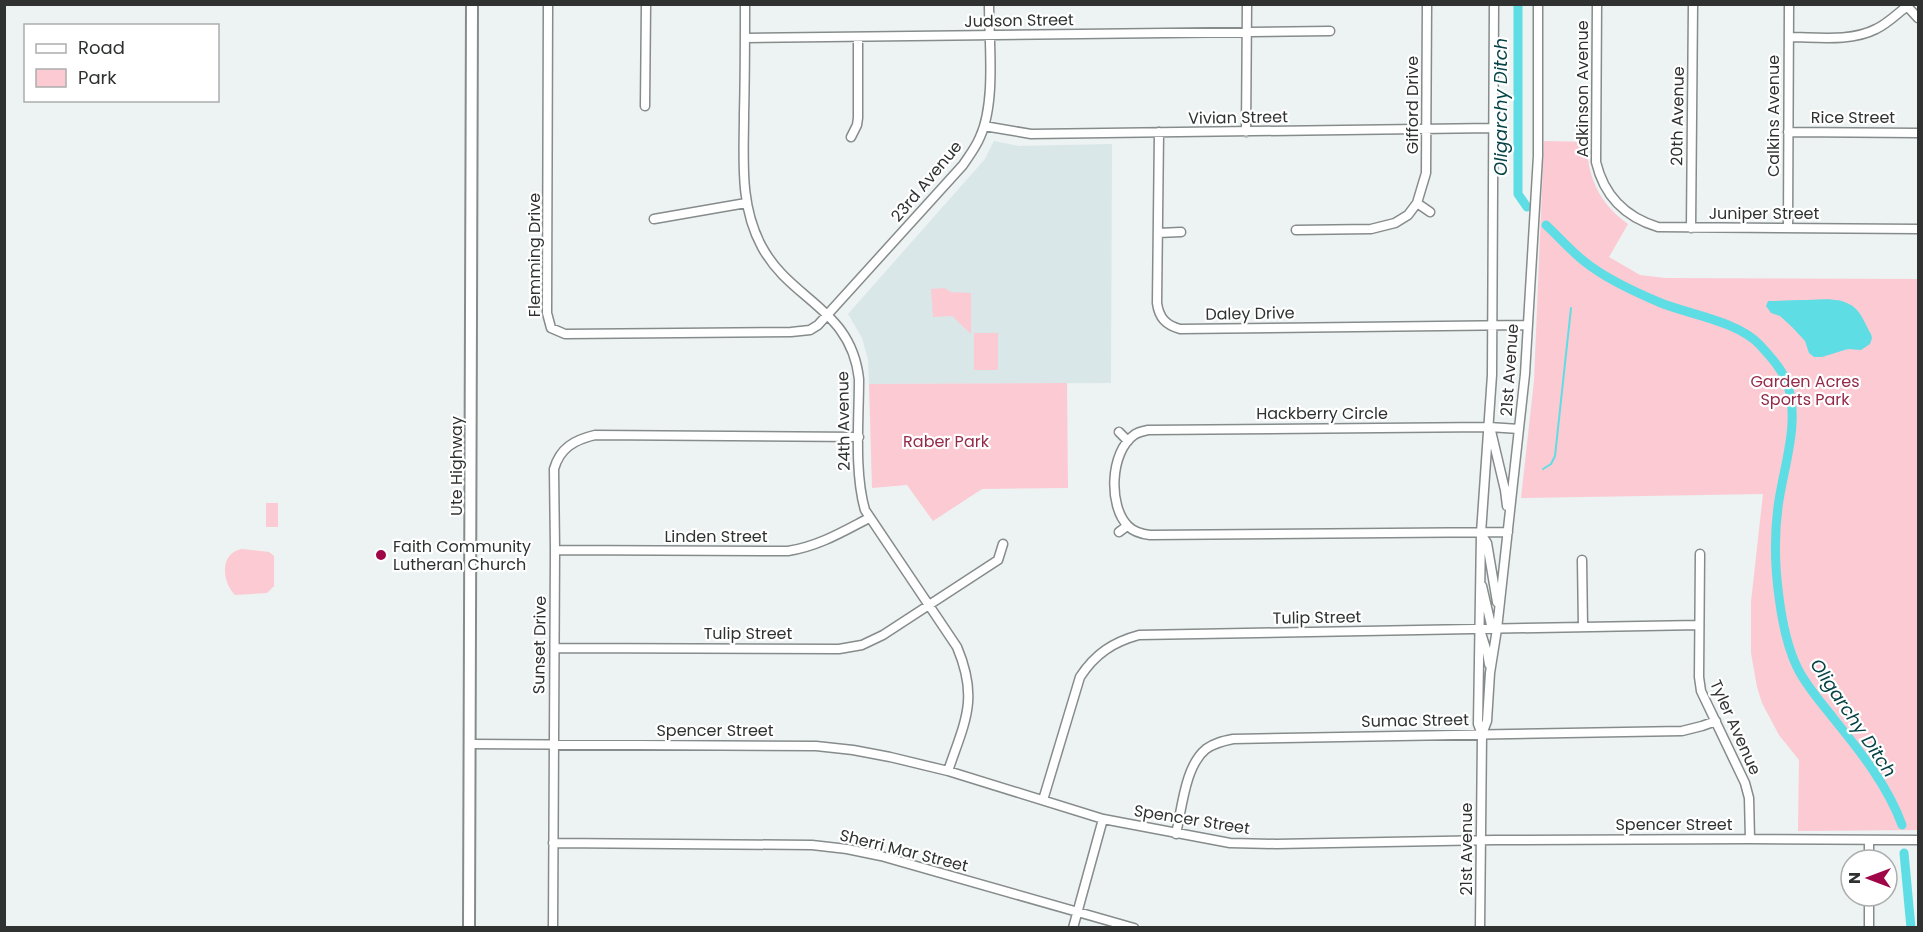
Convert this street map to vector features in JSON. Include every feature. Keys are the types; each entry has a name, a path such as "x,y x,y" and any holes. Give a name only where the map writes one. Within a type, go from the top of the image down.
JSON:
{"main road":[{"name":"Ute Highway","path":"469,927 472,4"}],"street":[{"name":"Flemming Drive","path":"548,4 548,332 565,334 790,332 810,330 829,316"},
{"path":"645,106 646,4"},
{"name":"24th Avenue","path":"745,4 744,174 746,203 755,233 772,263 782,275 829,316 846,337 857,364 861,495 869,518 957,647 965,667 969,687 969,707 948,771"},
{"name":"23rd Avenue","path":"829,316 963,165 976,145 984,126 989,96 989,4"},
{"path":"1246,132 1247,4"},
{"name":"Gifford Drive","path":"1417,203 1426,173 1427,4"},
{"name":"21st Avenue","path":"1482,734 1478,724 1479,630 1481,533 1489,427 1493,326 1494,4"},
{"name":"21st Avenue","path":"1480,927 1482,734 1487,721 1494,629 1499,612 1520,429 1528,325 1538,156 1538,4"},
{"name":"Adkinson Avenue","path":"1597,4 1596,162 1599,176 1607,193 1616,204"},
{"name":"20th Avenue","path":"1691,228 1693,4"},
{"name":"Calkins Avenue","path":"1788,227 1789,4"},
{"path":"1789,37 1853,37 1869,33 1880,28 1906,6 1918,18"},
{"name":"Judson Street","path":"745,38 1330,31"},
{"path":"850,137 858,118 858,37"},
{"name":"Vivian Street","path":"984,126 1031,134 1493,128"},
{"path":"1157,330 1166,323 1158,311 1157,303 1159,132"},
{"name":"Rice Street","path":"1788,132 1918,133"},
{"path":"654,219 746,203"},
{"path":"1296,230 1371,229 1395,223 1408,215 1417,203 1430,212"},
{"name":"Juniper Street","path":"1616,204 1629,214 1658,227 1918,229"},
{"path":"1158,232 1180,232"},
{"name":"Daley Drive","path":"1166,323 1180,329 1528,325"},
{"path":"1489,427 1505,490 1509,521"},
{"name":"Hackberry Circle","path":"1128,441 1135,434 1148,430 1489,427 1520,429"},
{"path":"1119,432 1128,441 1116,462 1116,503 1128,526 1137,533 1150,535 1508,532"},
{"name":"Sunset Drive","path":"553,927 554,469 557,458 563,449 582,438 594,435 859,437"},
{"name":"Linden Street","path":"555,550 788,551 825,542 869,518"},
{"path":"1119,532 1128,526"},
{"path":"1481,533 1487,543 1499,612"},
{"name":"Tulip Street","path":"555,648 839,649 862,645 883,635 998,560 1003,544"},
{"name":"Tyler Avenue","path":"1700,554 1699,677 1701,691 1745,783 1749,798 1750,839"},
{"path":"1582,560 1583,627"},
{"path":"1480,580 1494,629"},
{"name":"Tulip Street","path":"1043,800 1080,676 1099,653 1122,640 1139,635 1699,625"},
{"path":"1479,630 1487,652 1490,673"},
{"name":"Sumac Street","path":"1176,834 1191,769 1197,757 1217,743 1245,738 1682,730 1716,721"},
{"name":"Spencer Street","path":"470,744 816,746 853,750 948,771 1103,819 1230,843 1481,840 1918,840"},
{"path":"1073,927 1103,819"},
{"path":"1869,840 1869,848"},
{"name":"Sherri Mar Street","path":"554,843 812,844 847,849 1134,927"},
{"path":"1869,908 1869,927"}],"shaded area":[{"path":"994,141 1019,146 1112,144 1111,383 869,384 868,359 862,338 848,314 985,159"}],"green space":[{"name":"Garden Acres Sports Park","path":"1544,141 1587,142 1589,167 1602,198 1628,224 1609,257 1640,275 1665,278 1918,279 1918,830 1798,831 1799,760 1779,735 1762,703 1751,653 1751,602 1763,494 1521,498 1534,381"},
{"path":"944,288 951,292 971,293 971,334 952,316 933,317 931,289"},
{"path":"974,333 998,333 998,370 974,370"},
{"name":"Raber Park","path":"1067,383 1068,488 982,489 933,521 907,485 872,488 869,384"},
{"path":"266,503 278,503 278,527 266,527"},
{"path":"242,549 269,552 274,556 274,586 267,593 235,595 227,583 226,562 229,556"}],"water":[{"path":"1830,299 1844,302 1856,309 1871,334 1870,344 1861,350 1848,349 1822,357 1814,357 1809,353 1805,341 1792,327 1780,316 1771,313 1766,306 1768,301"}],"waterway":[{"name":"Oligarchy Ditch","path":"1518,4 1518,194 1527,207"},
{"name":"Oligarchy Ditch","path":"1546,225 1593,268 1632,290 1661,303 1739,330 1760,345 1783,375 1788,386 1792,416 1778,507 1775,552 1783,624 1793,659 1805,681 1873,769 1902,825"},
{"name":"Oligarchy Ditch","path":"1543,469 1551,464 1555,456 1571,308"},
{"name":"Oligarchy Ditch","path":"1904,853 1911,928"}],"place":[{"name":"Faith Community Lutheran Church","path":"381,555"}]}
